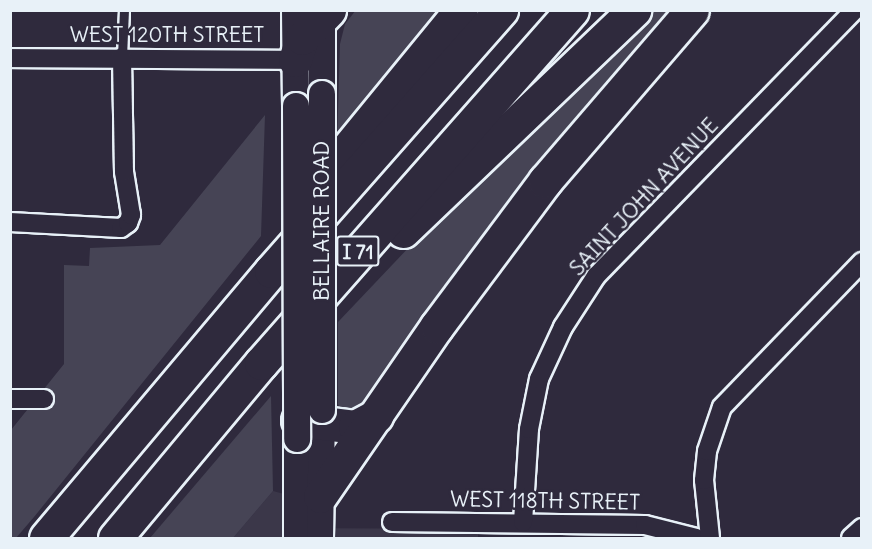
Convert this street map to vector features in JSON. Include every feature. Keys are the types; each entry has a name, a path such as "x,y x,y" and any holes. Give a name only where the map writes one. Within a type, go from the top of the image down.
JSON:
{"highway":[{"path":"122,447 255,264 461,10"},
{"name":"I 71","path":"46,538 271,271 501,10"},
{"name":"I 71","path":"116,538 291,328 572,10"},
{"path":"150,497 271,380 440,192 634,10"},
{"path":"320,496 545,182 692,10"},
{"path":"309,61 302,38 317,12"},
{"path":"310,423 355,427 376,416"}],"street":[{"name":"SAINT JOHN AVENUE","path":"523,522 531,419 539,379 563,327 596,276 855,10"},
{"name":"WEST 120TH STREET","path":"10,58 122,57 309,61"},
{"path":"10,222 121,228 128,223 122,57"},
{"name":"BELLAIRE ROAD","path":"297,538 310,423 322,94 309,61"},
{"name":"BELLAIRE ROAD","path":"309,61 296,106 310,423 320,496 320,538"},
{"path":"710,538 704,480 706,450 722,407 861,262"},
{"path":"10,399 44,399"},
{"name":"WEST 118TH STREET","path":"392,522 645,525 696,538"},
{"path":"851,538 861,528"}],"lane":[{"path":"122,57 124,10"}],"shaded area":[{"path":"356,10 447,11 337,144 340,44 345,24"},
{"path":"650,11 681,11 374,405 343,415 338,404 338,322 431,224"},
{"path":"265,115 261,236 34,517 16,538 11,538 11,430 64,364 64,265 89,266 90,248 160,245"},
{"path":"271,396 273,491 233,538 150,538"},
{"path":"273,491 284,494 284,528 478,529 478,538 233,538"}]}
